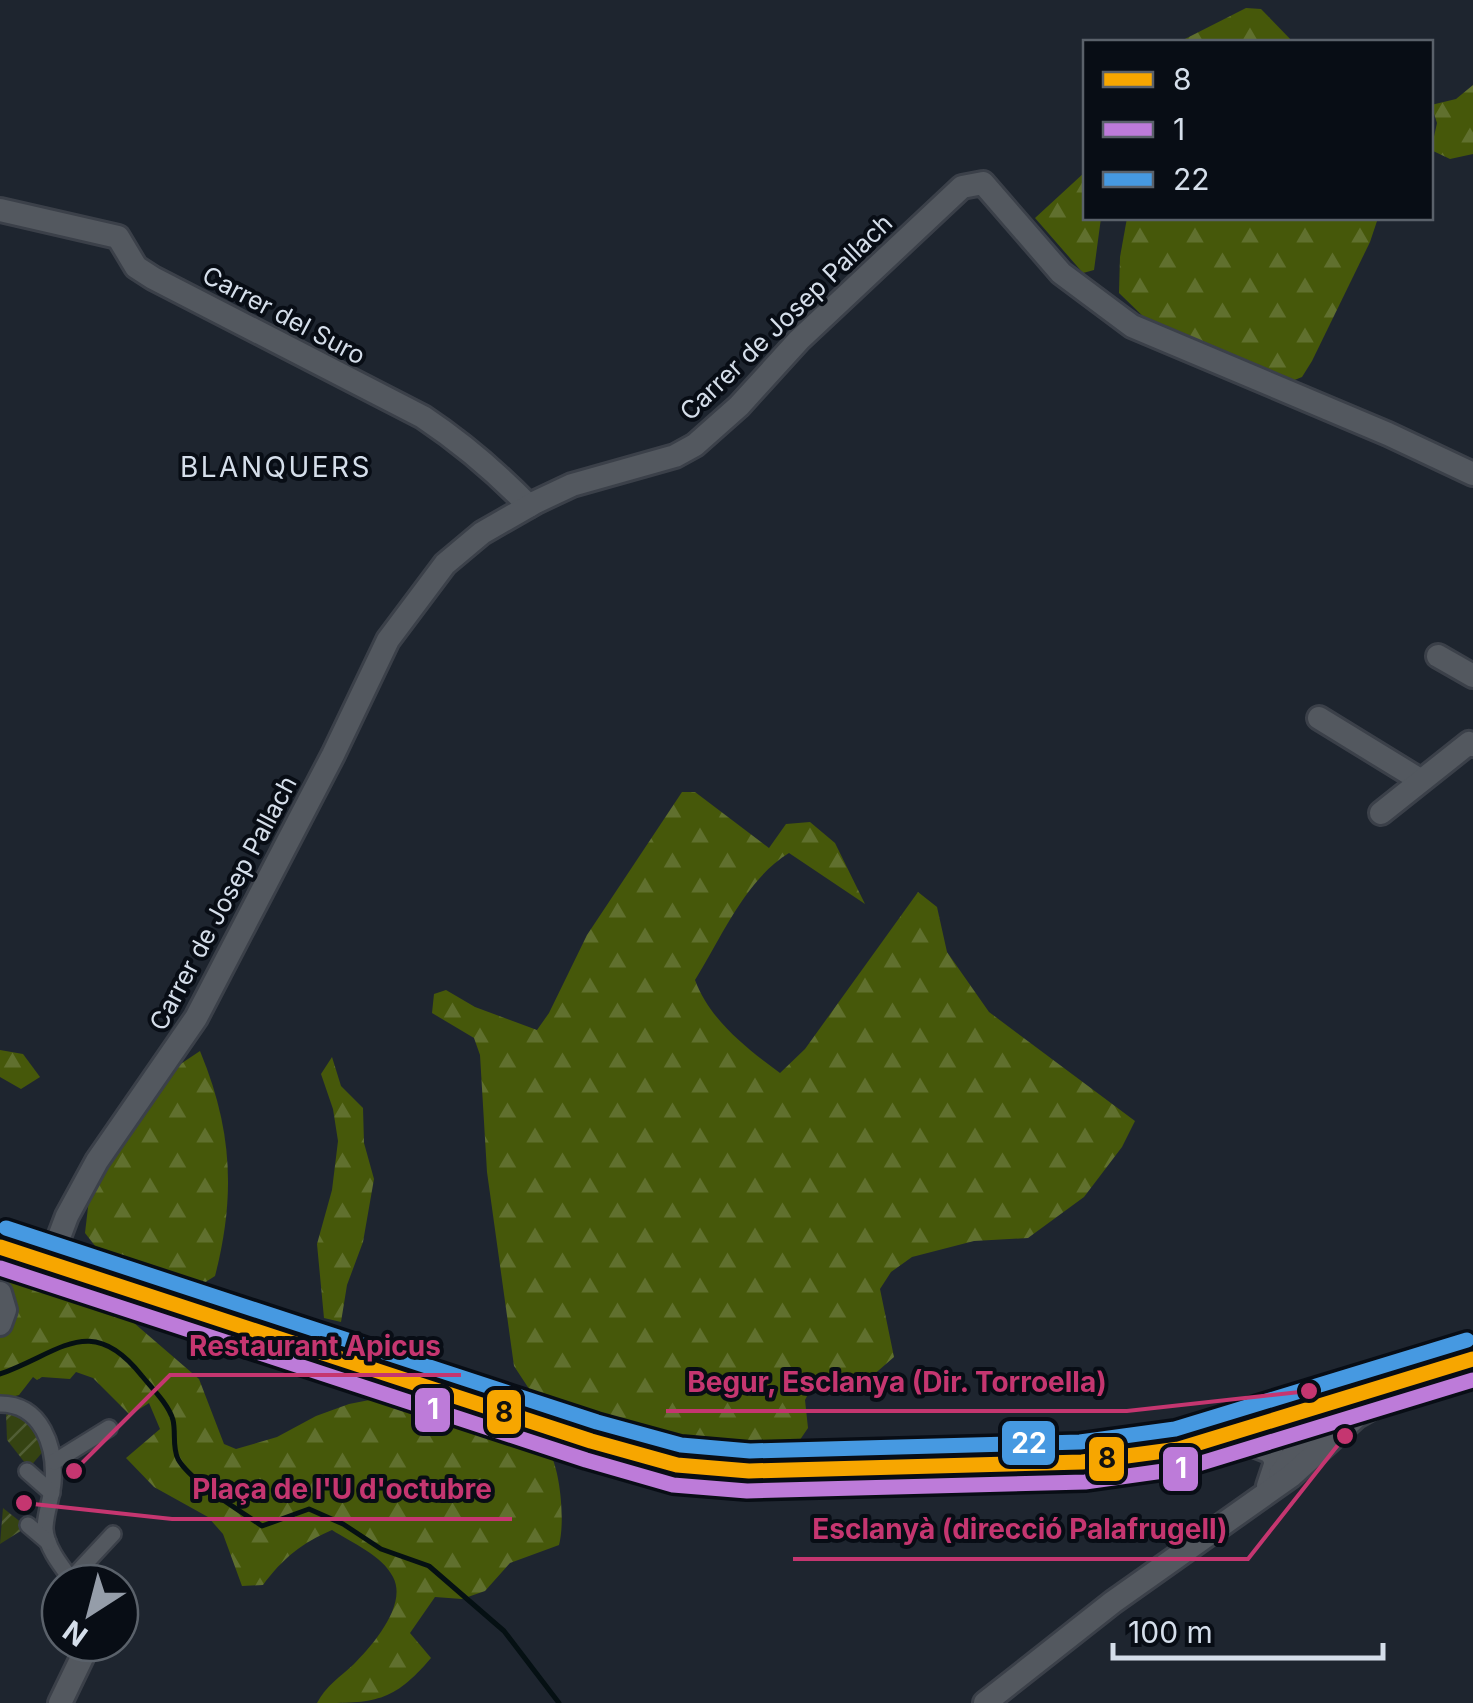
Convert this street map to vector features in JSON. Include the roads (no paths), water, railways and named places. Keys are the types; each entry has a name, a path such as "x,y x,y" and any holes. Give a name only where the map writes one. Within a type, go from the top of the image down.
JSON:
{"street":[{"name":"Carrer de Josep Pallach","path":"50,1261 67,1216 97,1161 196,1018 220,975 388,640 444,564 482,533 572,485 675,456 695,445 739,406 799,340 962,187 978,182 990,188 1062,273 1132,326 1473,474"},
{"name":"Carrer del Suro","path":"0,210 118,237 136,266 153,278 423,417 499,475 529,506"},
{"path":"1438,656 1473,676"},
{"path":"1319,718 1420,780"},
{"path":"1381,813 1472,741"},
{"path":"0,1247 591,1441 677,1465 750,1471 1082,1462 1179,1449 1473,1358"},
{"path":"0,1293 6,1310 0,1324"},
{"path":"985,1703 1054,1646 1291,1476 1358,1416 1439,1369"},
{"path":"1265,1492 1287,1466 1311,1421 1342,1398"},
{"path":"0,1404 16,1404 30,1412 42,1427 41,1466 52,1493 45,1528 48,1542"},
{"path":"1282,1416 1306,1417 1316,1426 1322,1445"},
{"path":"41,1466 88,1435 109,1428"},
{"path":"1214,1438 1244,1441 1271,1452 1276,1462 1265,1492"},
{"path":"41,1466 52,1493"},
{"path":"28,1525 48,1542 61,1563"},
{"path":"88,1563 113,1534"},
{"path":"60,1703 80,1663"}],"waterway":[{"path":"0,1374 74,1343 107,1345 124,1356 164,1403 173,1420 178,1459 204,1486 262,1526 309,1509 343,1524 381,1549 429,1566 504,1631 559,1703"}],"place":[{"name":"Begur, Esclanya (Dir. Torroella)","path":"1309,1391"},
{"name":"Esclanyà (direcció Palafrugell)","path":"1345,1436"},
{"name":"Restaurant Apicus","path":"74,1471"},
{"name":"Plaça de l'U d'octubre","path":"24,1503"}],"district":[{"name":"BLANQUERS","path":"276,467"}]}
